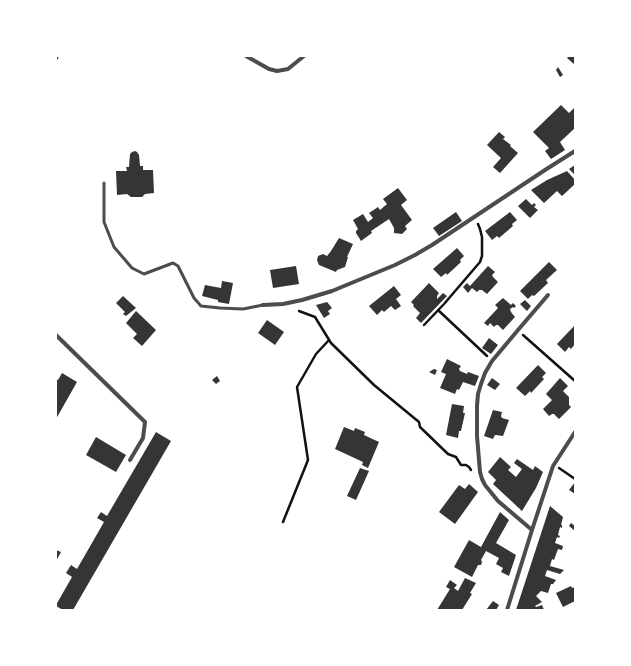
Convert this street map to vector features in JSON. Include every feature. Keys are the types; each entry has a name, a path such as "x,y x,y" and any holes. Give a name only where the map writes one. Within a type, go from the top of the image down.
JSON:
{"street":[{"path":"246,56 269,70 277,71 288,69 304,56"},
{"path":"263,305 283,304 332,291 395,265 432,245 575,151"},
{"path":"532,530 498,501 485,485 480,472 477,436 477,406 481,384 492,361 548,295"},
{"path":"56,335 145,422 143,438 130,460"},
{"path":"507,610 553,466 575,432"}],"lane":[{"path":"104,183 104,222 114,247 132,268 144,274 173,263 178,266 194,298 201,306 243,309 263,305"}],"path":[{"path":"424,325 480,262 482,256 482,236 477,224 490,216 485,209"},
{"path":"438,310 492,361"},
{"path":"299,311 315,318 331,343 374,385 419,422 422,430 448,454 456,457 461,465 468,466 473,472 480,472"},
{"path":"518,330 575,381"},
{"path":"283,522 308,460 297,386 316,354 329,340"},
{"path":"553,466 562,469 575,479"}],"building":[{"path":"569,56 575,56 575,65 567,58"},
{"path":"558,67 563,75 560,77 556,70"},
{"path":"561,105 569,113 575,107 575,128 560,142 565,150 551,159 545,151 549,148 533,132"},
{"path":"499,132 505,137 503,139 518,153 500,173 493,167 501,158 487,145"},
{"path":"135,151 139,155 140,166 143,166 143,170 153,170 154,193 145,194 142,197 131,197 127,194 117,195 116,171 127,171 126,167 129,167 130,154"},
{"path":"575,165 575,175 569,169"},
{"path":"567,171 575,180 575,184 562,196 557,191 544,203 531,190 547,180"},
{"path":"398,188 407,200 401,205 412,220 405,226 407,229 402,234 394,233 394,228 389,219 371,231 372,233 361,241 356,233 358,229 353,220 363,214 368,222 373,218 369,213 378,207 380,210 387,204 383,199"},
{"path":"526,199 532,205 534,203 536,205 534,207 538,210 530,218 518,206"},
{"path":"456,212 462,221 439,236 433,228"},
{"path":"510,212 517,220 512,224 513,226 499,238 497,236 492,240 485,231"},
{"path":"339,238 353,244 347,257 345,267 337,270 336,272 319,265 317,260 318,256 323,254 327,256"},
{"path":"457,248 464,256 460,260 461,262 447,275 446,273 441,277 433,269"},
{"path":"549,262 557,270 546,280 548,283 534,296 532,295 528,299 520,291"},
{"path":"296,266 299,284 273,288 270,270"},
{"path":"488,266 495,272 492,275 498,282 487,294 482,290 477,292 472,288 468,293 463,287 467,283 470,286"},
{"path":"222,281 233,283 229,304 218,302 218,300 202,296 205,285 221,288"},
{"path":"429,283 439,293 437,299 443,293 447,296 421,323 416,318 420,313 411,302"},
{"path":"394,286 401,295 396,299 401,306 395,310 391,306 384,312 382,310 377,315 369,306"},
{"path":"123,296 136,308 126,316 123,314 125,312 116,303"},
{"path":"503,298 511,305 513,303 516,306 510,309 515,317 503,330 498,325 494,327 490,323 488,326 484,323 498,308 495,305"},
{"path":"525,300 531,306 527,311 520,304"},
{"path":"327,302 332,308 328,311 330,314 324,318 316,305"},
{"path":"136,311 156,330 142,346 133,338 137,334 126,323"},
{"path":"267,320 284,332 275,345 258,333"},
{"path":"575,325 575,344 571,349 569,347 565,352 557,344"},
{"path":"489,338 498,345 491,354 482,348"},
{"path":"447,359 461,366 459,369 460,371 479,376 475,386 463,382 455,394 440,388 446,374 441,372"},
{"path":"538,365 546,373 542,377 544,379 531,393 530,391 525,396 516,388"},
{"path":"434,369 437,370 435,375 429,372"},
{"path":"62,373 77,382 56,419 56,379 58,380"},
{"path":"217,376 220,381 216,384 212,380"},
{"path":"492,378 500,384 495,390 487,385"},
{"path":"560,378 568,386 563,391 569,397 569,405 571,407 559,419 554,414 549,416 543,409 552,400 546,394"},
{"path":"452,404 464,406 463,413 465,413 458,438 446,435"},
{"path":"493,410 502,412 502,418 509,420 503,436 495,435 493,439 484,436"},
{"path":"344,427 354,431 355,428 365,432 364,435 379,442 368,468 362,465 363,462 335,449"},
{"path":"156,432 171,441 73,610 63,610 56,605 72,577 66,573 71,565 77,569 104,522 97,518 101,512 107,516"},
{"path":"96,437 126,455 116,472 86,455"},
{"path":"500,457 511,467 508,470 516,477 522,469 514,463 517,459 533,470 535,466 543,472 536,488 522,511 493,484 496,480 488,472"},
{"path":"360,468 369,471 356,500 347,496"},
{"path":"575,482 575,494 569,490"},
{"path":"469,484 478,492 455,524 439,512 459,485 465,489"},
{"path":"550,506 563,517 561,525 562,528 560,527 558,535 560,536 559,538 557,537 555,543 563,546 562,550 558,549 550,566 564,570 560,574 547,570 545,576 556,580 553,584 551,584 548,593 541,591 536,596 542,602 535,606 542,605 544,610 516,610"},
{"path":"500,512 509,520 496,543 516,555 509,576 501,572 503,568 496,564 499,558 486,551 481,560 481,565 478,565 472,577 454,567 469,540 481,547"},
{"path":"571,523 575,526 575,531 569,526"},
{"path":"56,550 61,552 56,561"},
{"path":"465,578 476,583 470,593 472,594 462,610 437,610 450,589 446,587 450,580 457,585 454,588 458,591"},
{"path":"571,586 572,588 575,587 575,601 563,607 556,593"},
{"path":"493,601 499,605 496,610 486,610"}]}
